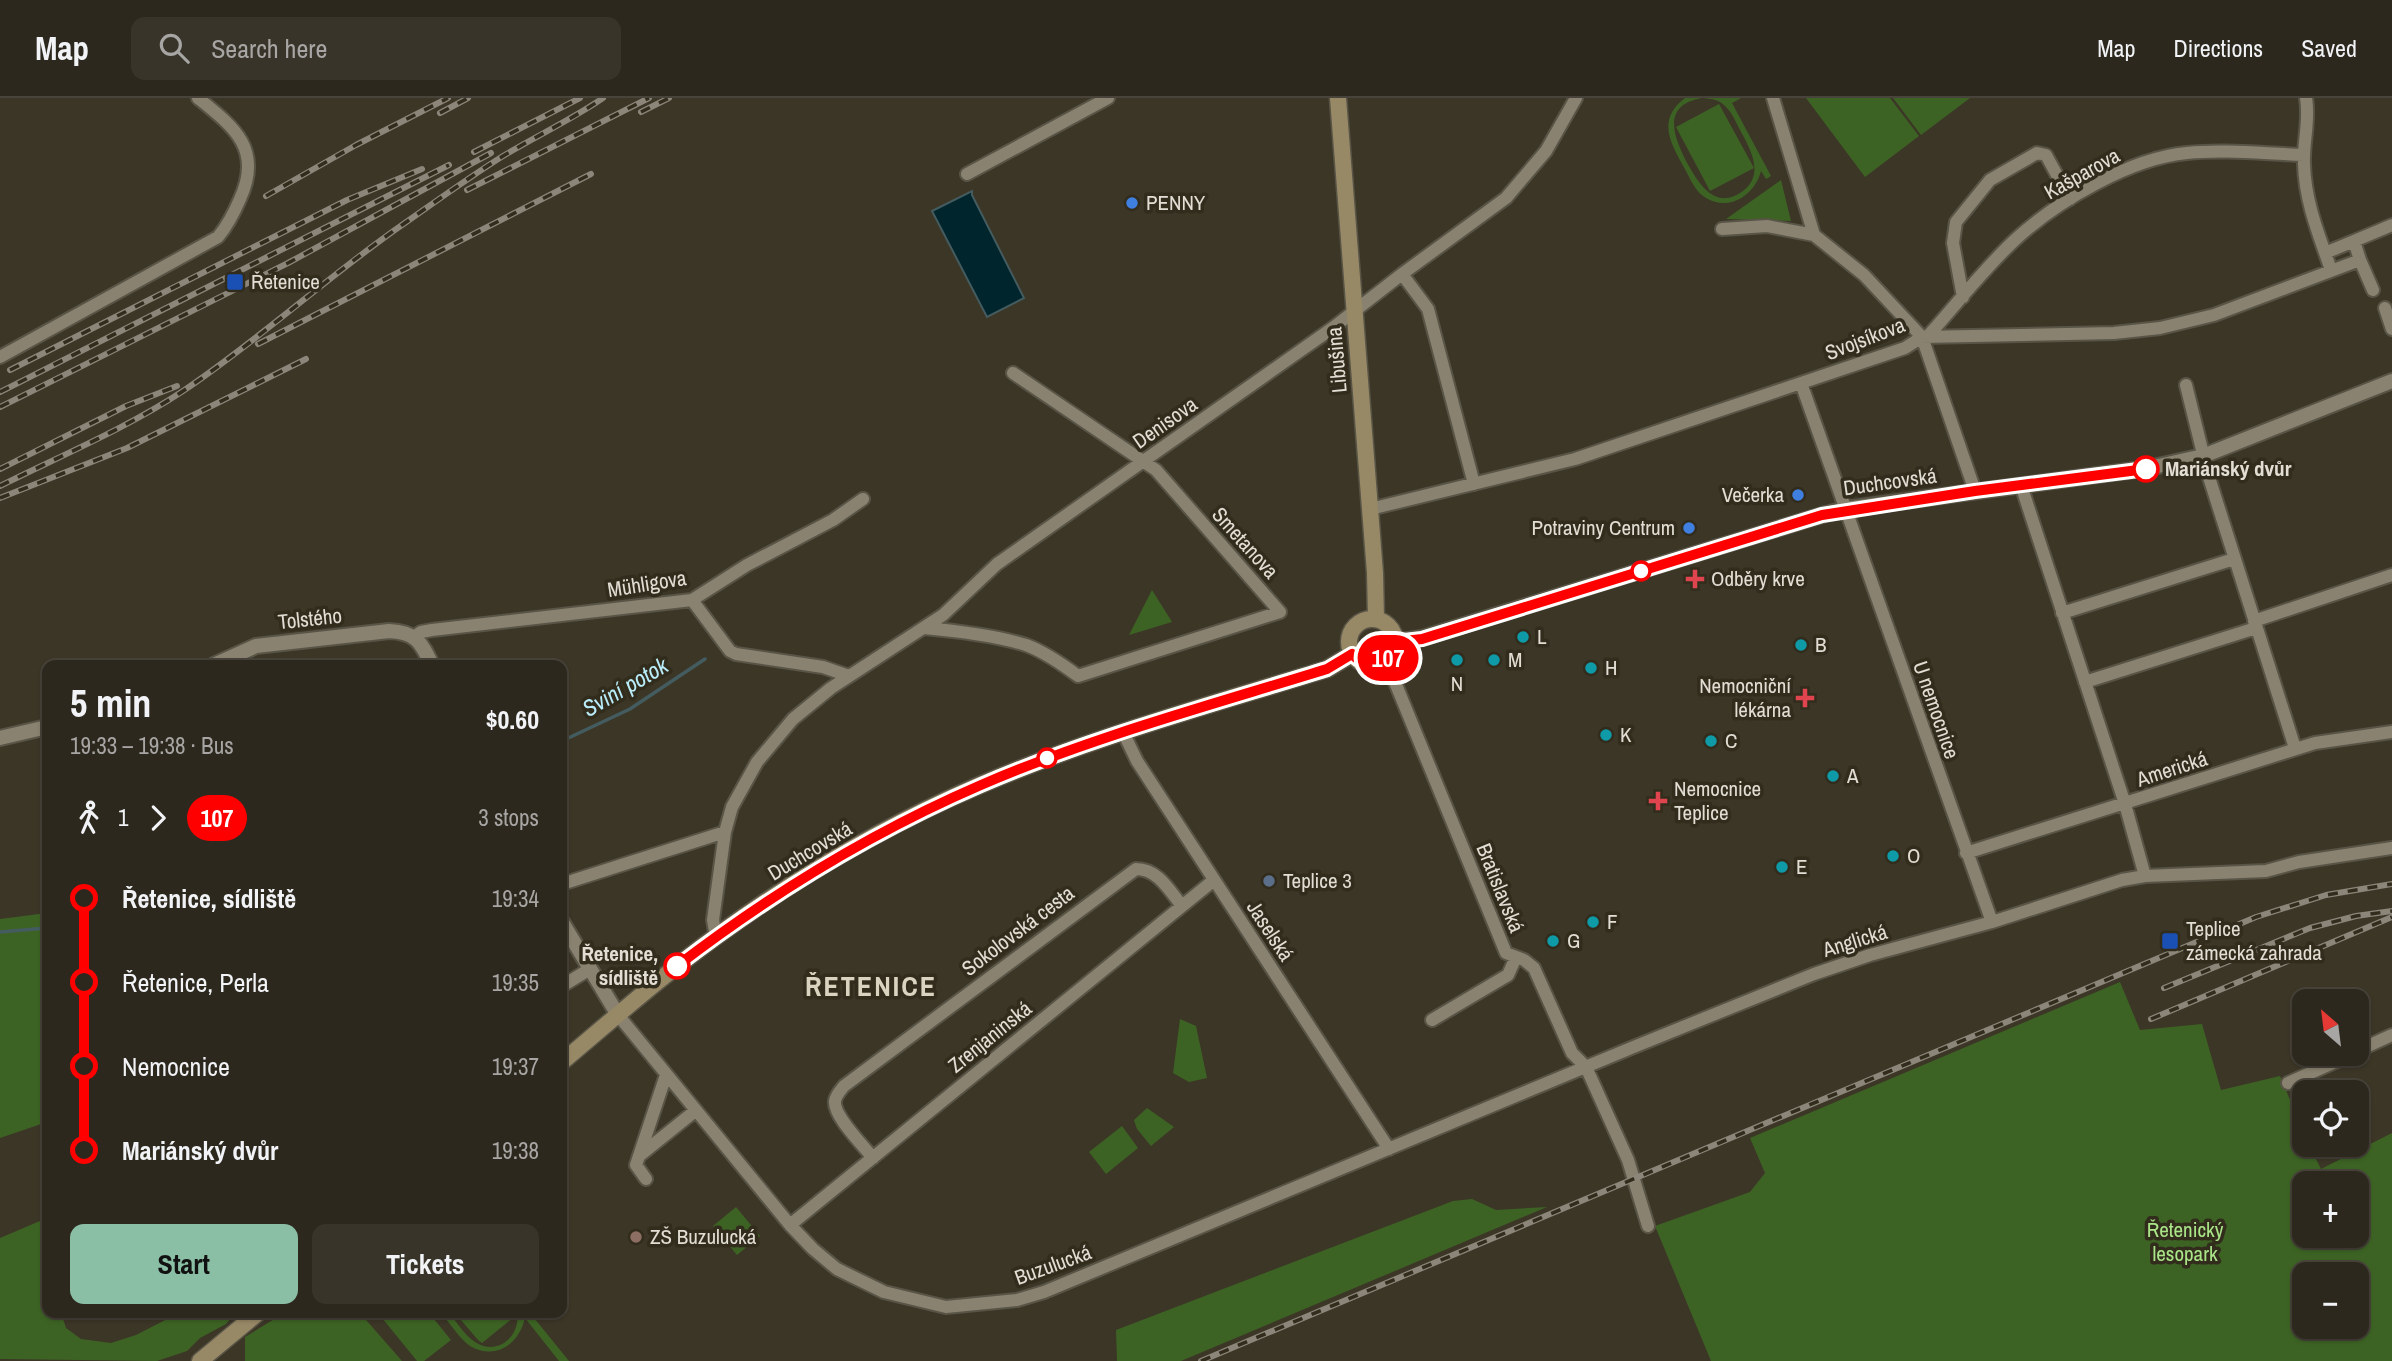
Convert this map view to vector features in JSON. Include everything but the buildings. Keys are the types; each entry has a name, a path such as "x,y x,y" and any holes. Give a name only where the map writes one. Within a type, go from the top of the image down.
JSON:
{"main road":[{"name":"Libušina","path":"1338,98 1377,596 1376,619"},
{"path":"1376,619 1391,628 1395,642 1391,656 1371,665 1363,664 1352,654 1349,645 1352,631 1365,620 1376,619"},
{"name":"Duchcovská","path":"567,1058 716,937 797,882 905,820 993,779 1123,732 1327,669 1352,654"},
{"path":"200,1361 252,1318"}],"street":[{"path":"0,357 218,237 227,226 248,180 248,161 243,143 233,127 198,98"},
{"path":"967,174 1108,98"},
{"name":"Denisova","path":"716,937 713,920 724,832 732,807 757,762 793,719 849,676 943,615 998,564 1354,312 1506,198 1546,151 1576,98"},
{"path":"1773,98 1814,235"},
{"path":"2306,98 2308,119 2304,155 2310,209 2331,270"},
{"path":"1963,297 1954,243 1956,222 1990,180 2037,153 2046,155 2070,199"},
{"name":"Kašparova","path":"1925,337 2018,237 2070,199 2118,172 2186,153 2304,155"},
{"path":"2325,253 2392,225"},
{"path":"1722,229 1767,226 1814,235 1864,275 1925,337 1975,491"},
{"path":"2354,241 2373,290"},
{"name":"Svojsíkova","path":"1370,509 1575,458 1905,348 1925,337 2114,333 2160,328 2214,315 2360,260"},
{"path":"1402,274 1428,309 1474,484"},
{"path":"2385,308 2392,329"},
{"name":"Smetanova","path":"924,628 966,632 1027,646 1057,660 1078,676 1280,612 1156,470 1013,373"},
{"name":"Duchcovská","path":"1395,642 1422,639 1846,509 2149,468 2203,456 2392,381"},
{"name":"U nemocnice","path":"1801,383 1992,922"},
{"path":"2186,386 2203,456 2234,559 2295,748"},
{"path":"2021,485 2125,804 2145,876"},
{"name":"Mühligova","path":"414,637 421,632 432,630 692,600 747,565 833,520 863,499"},
{"path":"2062,613 2234,559"},
{"path":"2085,682 2392,575"},
{"path":"692,600 726,648 736,654 823,667 849,676"},
{"name":"Tolstého","path":"224,660 241,652 273,644 388,631 405,632 414,637"},
{"path":"414,637 429,660"},
{"name":"Bratislavská","path":"1385,661 1506,953 1524,960 1534,968 1572,1053 1586,1067 1628,1160 1648,1226"},
{"path":"0,738 42,728"},
{"name":"Jaselská","path":"1123,732 1137,761 1389,1149"},
{"name":"Americká","path":"1966,853 2295,748 2392,732"},
{"path":"567,882 724,832"},
{"name":"Anglická","path":"1586,1067 1814,974 1870,955 1992,922 2122,880 2145,876 2266,871 2352,853 2392,848"},
{"name":"Sokolovská cesta","path":"873,1158 837,1112 837,1094 844,1086 1136,869 1155,874 1182,906"},
{"name":"Zrenjaninská","path":"790,1225 1214,880"},
{"path":"567,931 618,1015"},
{"path":"1432,1020 1508,975 1516,957"},
{"path":"567,983 590,970"},
{"name":"Buzulucká","path":"618,1015 790,1225 813,1249 837,1269 884,1292 946,1307 1017,1300 1044,1292 1586,1067"},
{"path":"2370,1045 2392,1035"},
{"path":"2288,1083 2325,1066"},
{"path":"646,1179 636,1165 666,1075"},
{"path":"639,1156 695,1111"}],"green space":[{"path":"1685,98 1702,98 1689,102 1676,114 1674,122 1677,141 1696,178 1708,192 1724,198 1733,197 1750,184 1754,168 1751,152 1731,113 1720,102 1704,98 1741,98 1732,103 1771,176 1766,179 1761,171 1758,180 1747,194 1732,202 1715,202 1702,196 1690,179 1669,133 1671,115"},
{"path":"1806,98 1890,98 1919,136 1865,177"},
{"path":"1893,98 1970,98 1921,135"},
{"path":"1719,104 1754,168 1710,191 1676,127"},
{"path":"1781,180 1791,221 1726,219"},
{"path":"1152,590 1172,622 1129,635"},
{"path":"42,914 42,1124 0,1138 0,919"},
{"name":"Řetenický lesopark","path":"2120,982 2140,1030 2202,1024 2221,1090 2280,1076 2292,1104 2292,1157 2315,1157 2321,1169 2345,1157 2369,1157 2369,1145 2392,1133 2392,1361 1711,1361 1655,1226 1750,1192 1765,1173 1750,1138"},
{"path":"1180,1019 1196,1026 1207,1078 1189,1082 1173,1073"},
{"path":"1147,1108 1174,1127 1151,1146 1137,1129 1134,1120"},
{"path":"1122,1126 1138,1148 1106,1174 1089,1152"},
{"path":"1472,1199 1496,1210 1547,1207 1181,1361 1117,1361 1116,1330 1453,1201"},
{"path":"736,1207 760,1236 737,1255 713,1226"},
{"path":"42,1220 42,1318 63,1318 66,1328 81,1339 111,1343 136,1335 169,1318 231,1318 226,1324 200,1338 187,1351 157,1361 0,1359 0,1238"},
{"path":"276,1318 364,1318 402,1361 245,1361 245,1337"},
{"path":"382,1318 433,1318 451,1340 424,1361 417,1361"},
{"path":"445,1318 453,1318 475,1342 491,1347 506,1342 515,1329 517,1318 525,1318 518,1335 497,1351 489,1352 470,1346"},
{"path":"459,1318 513,1318 482,1343"},
{"path":"525,1318 534,1318 569,1361 559,1361"}],"water":[{"path":"972,191 1024,298 987,317 932,211"}],"waterway":[{"name":"Sviní potok","path":"567,739 630,709 705,659"},
{"name":"Sviní potok","path":"0,932 42,928"}],"railway":[{"path":"266,196 356,145 448,98"},
{"path":"440,113 468,98"},
{"path":"474,152 580,98"},
{"path":"0,486 116,429 183,391 239,351 374,245 452,190 503,156 603,98"},
{"path":"467,190 649,98"},
{"path":"641,112 669,98"},
{"path":"0,407 288,263 491,153"},
{"path":"0,392 449,165"},
{"path":"10,370 347,200 422,169"},
{"path":"258,344 591,174"},
{"path":"0,498 127,448 306,359"},
{"path":"0,469 126,406 177,386"},
{"path":"1201,1361 2256,917 2326,895 2392,884"},
{"path":"2164,988 2310,928 2356,916 2392,911"},
{"path":"2151,1019 2392,917"}],"bus line":[{"name":"107","path":"677,966 766,902 812,873 869,839 945,800 1104,738 1327,669 1352,654 1363,664 1378,664 1391,656 1395,642 1422,639 1846,509 2146,469"}],"place":[{"name":"PENNY","path":"1132,203"},
{"name":"Řetenice","path":"235,282"},
{"name":"Mariánský dvůr","path":"2146,469"},
{"name":"Večerka","path":"1798,495"},
{"name":"Potraviny Centrum","path":"1689,528"},
{"name":"Odběry krve","path":"1695,579"},
{"name":"L","path":"1523,637"},
{"name":"B","path":"1801,645"},
{"name":"N","path":"1457,660"},
{"name":"M","path":"1494,660"},
{"name":"H","path":"1591,668"},
{"name":"Nemocniční lékárna","path":"1805,698"},
{"name":"K","path":"1606,735"},
{"name":"C","path":"1711,741"},
{"name":"A","path":"1833,776"},
{"name":"Nemocnice Teplice","path":"1658,801"},
{"name":"O","path":"1893,856"},
{"name":"E","path":"1782,867"},
{"name":"Teplice 3","path":"1269,881"},
{"name":"F","path":"1593,922"},
{"name":"G","path":"1553,941"},
{"name":"Teplice zámecká zahrada","path":"2170,941"},
{"name":"Řetenice, sídliště","path":"677,966"},
{"name":"ZŠ Buzulucká","path":"636,1237"}],"district":[{"name":"ŘETENICE","path":"871,986"}]}
